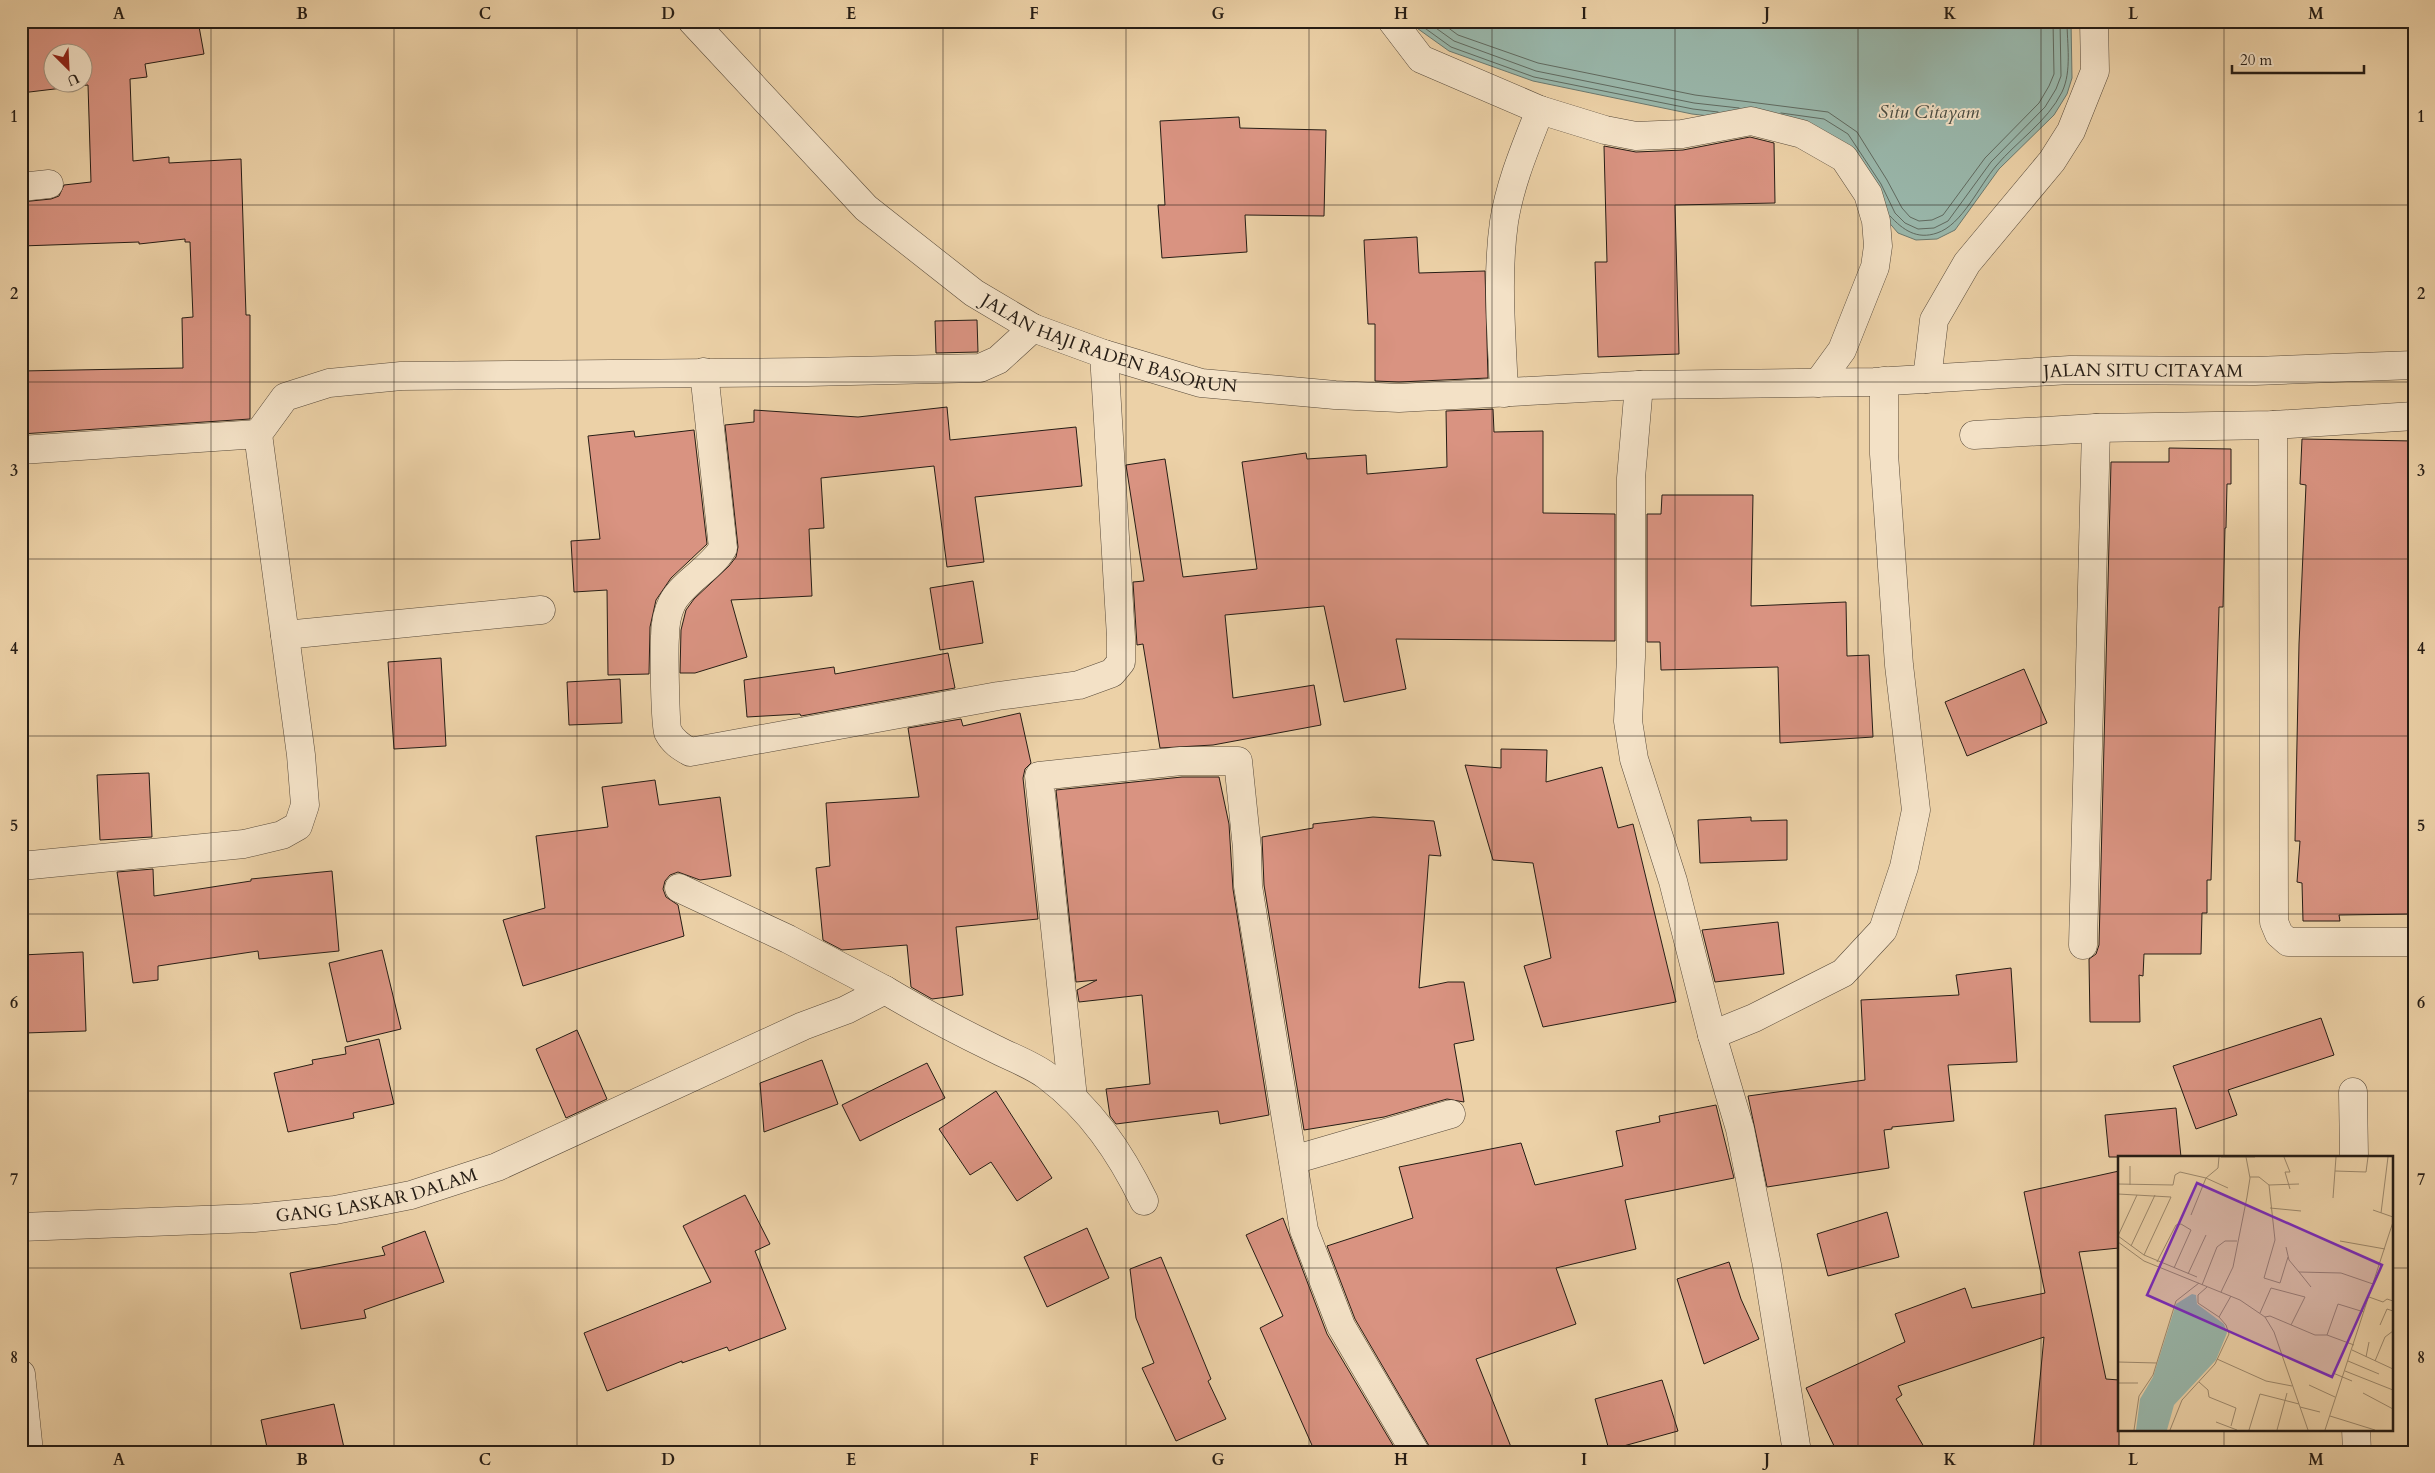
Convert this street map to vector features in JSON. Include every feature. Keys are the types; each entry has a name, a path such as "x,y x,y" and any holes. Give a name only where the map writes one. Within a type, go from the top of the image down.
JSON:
{"street":[{"name":"JALAN HAJI RADEN BASORUN","path":"692,21 866,208 974,293 1033,328 1104,354 1201,383 1335,395 1399,398 1639,385 1824,383"},
{"path":"1392,21 1421,59 1540,110 1605,130 1636,136 1682,134 1751,121 1802,134 1844,158 1868,194 1876,221 1878,246 1875,267 1842,350 1824,383"},
{"path":"1927,379 1934,320 1967,263 2052,161 2070,131 2095,72 2094,21"},
{"path":"1504,393 1499,275 1504,221 1516,176 1540,110"},
{"path":"21,187 49,184"},
{"path":"21,866 244,844 282,835 298,826 305,805 301,755 258,434 285,397 330,383 401,376 818,372 980,368 998,360 1033,328"},
{"path":"704,372 723,548 717,558 673,602 668,614 664,637 668,731 678,746 690,752 998,696 1079,685 1112,672 1121,662 1121,637 1104,354"},
{"name":"JALAN SITU CITAYAM","path":"1824,383 1879,382 2070,370 2255,371 2414,365"},
{"path":"1712,1035 1754,1018 1843,973 1883,930 1904,867 1916,810 1899,656 1879,382"},
{"path":"1639,385 1631,478 1631,657 1628,721 1634,759 1673,882 1712,1035 1740,1129 1767,1265 1797,1452"},
{"path":"1974,435 2096,428 2273,425 2414,416"},
{"path":"2273,425 2274,922 2279,934 2288,942 2414,942"},
{"path":"2084,945 2096,428"},
{"path":"21,450 258,434"},
{"path":"285,635 541,610"},
{"path":"1073,1098 1039,776 1181,762 1238,761 1247,848 1248,886 1304,1230 1341,1326 1415,1452"},
{"path":"679,888 788,939 941,1022 1045,1074 1073,1098 1104,1132 1126,1165 1144,1201"},
{"name":"GANG LASKAR DALAM","path":"21,1227 254,1218 335,1210 411,1195 498,1168 803,1026 846,1010 885,990"},
{"path":"2353,1092 2354,1156"},
{"path":"1293,1160 1451,1114"},
{"path":"21,1374 26,1438"},
{"path":"2356,1430 2357,1452"}],"water":[{"name":"Situ Citayam","path":"1407,21 2071,21 2072,78 2067,94 2054,115 1999,169 1955,230 1937,239 1916,240 1898,233 1886,219 1821,129 1692,114 1533,81 1449,51"}],"building":[{"path":"21,21 198,21 204,54 145,64 147,77 130,79 133,161 169,157 169,163 241,159 246,315 250,315 250,419 21,434 21,371 183,368 182,318 193,317 190,242 185,242 185,239 139,244 139,242 21,246 21,202 51,199 59,196 64,185 91,182 88,92 92,92 92,42 42,42 42,90 21,93"},
{"path":"1239,117 1240,128 1326,130 1324,216 1245,215 1247,252 1162,258 1158,205 1165,205 1160,121"},
{"path":"1750,137 1774,143 1775,203 1675,205 1679,354 1598,357 1595,262 1607,262 1604,146 1636,152 1683,150"},
{"path":"1417,237 1419,273 1485,271 1488,378 1399,382 1375,381 1375,324 1368,324 1364,240"},
{"path":"977,320 978,352 936,353 935,321"},
{"path":"947,407 950,440 1076,427 1082,486 975,497 984,562 947,567 934,466 821,478 824,528 809,529 812,596 731,600 747,657 695,673 680,673 681,630 686,610 694,599 729,566 736,557 738,547 725,425 754,422 754,410 858,417"},
{"path":"1493,409 1494,432 1543,431 1543,513 1615,514 1615,641 1396,639 1406,689 1344,702 1324,606 1225,615 1233,698 1314,685 1321,725 1213,745 1160,748 1143,644 1137,645 1133,582 1144,581 1126,465 1165,459 1183,577 1257,569 1242,462 1306,453 1307,459 1366,455 1367,474 1447,467 1446,411"},
{"path":"694,430 707,544 671,578 656,600 650,627 649,674 608,675 607,590 574,592 571,541 600,539 588,436 634,431 635,437"},
{"path":"2302,439 2414,441 2414,914 2339,915 2340,921 2303,921 2302,883 2297,882 2300,841 2295,841 2299,644 2306,485 2300,484"},
{"path":"2169,448 2231,449 2231,484 2227,484 2223,607 2219,607 2211,880 2207,880 2207,913 2202,913 2201,954 2144,954 2143,976 2139,975 2140,1022 2090,1022 2089,959 2096,954 2099,945 2111,462 2169,462"},
{"path":"1662,495 1753,495 1751,606 1846,602 1847,656 1869,655 1873,737 1780,743 1778,667 1661,670 1660,642 1647,642 1647,514 1661,514"},
{"path":"973,581 983,643 940,650 930,588"},
{"path":"948,653 955,688 801,716 800,714 747,717 744,680 834,667 835,674"},
{"path":"441,658 446,746 394,749 388,662"},
{"path":"2024,669 2047,723 1967,756 1945,702"},
{"path":"620,679 622,723 569,725 567,682"},
{"path":"1020,713 1031,763 1025,769 1023,778 1038,919 956,927 963,995 932,999 911,987 907,945 842,950 823,940 816,868 830,866 826,803 919,797 908,728 961,719 963,726"},
{"path":"1501,749 1547,750 1546,782 1602,767 1618,828 1633,824 1676,1002 1543,1027 1524,966 1551,958 1533,863 1493,860 1465,765 1501,768"},
{"path":"149,773 152,837 100,840 97,775"},
{"path":"1182,777 1219,777 1229,824 1233,889 1269,1115 1220,1124 1218,1111 1116,1124 1110,1116 1106,1089 1150,1084 1142,995 1079,1002 1077,990 1097,980 1076,982 1056,790"},
{"path":"655,780 659,805 720,797 731,876 700,880 678,872 670,875 665,881 663,889 666,897 678,905 684,936 523,986 503,920 545,908 536,836 608,827 602,787"},
{"path":"1373,817 1434,821 1441,856 1429,855 1419,988 1448,982 1464,982 1474,1040 1454,1044 1464,1102 1447,1099 1384,1117 1304,1130 1264,885 1262,837 1313,828 1313,824"},
{"path":"1751,817 1751,821 1787,820 1787,860 1700,863 1698,820"},
{"path":"153,869 154,896 251,881 251,879 332,871 339,951 259,959 258,951 158,966 158,980 133,983 117,872"},
{"path":"1778,922 1784,974 1715,982 1702,930"},
{"path":"382,950 401,1029 347,1042 329,963"},
{"path":"83,952 86,1031 25,1033 22,955"},
{"path":"2011,968 2017,1062 1948,1065 1954,1121 1892,1127 1892,1129 1884,1130 1889,1168 1767,1187 1748,1096 1865,1080 1861,1000 1959,995 1956,975"},
{"path":"2321,1018 2334,1055 2228,1090 2237,1115 2196,1129 2173,1066"},
{"path":"577,1030 607,1099 566,1118 536,1049"},
{"path":"379,1039 394,1104 353,1113 354,1118 288,1132 274,1073 313,1064 312,1060 346,1054 345,1047"},
{"path":"822,1060 838,1104 764,1132 760,1083"},
{"path":"927,1063 945,1098 860,1141 842,1105"},
{"path":"996,1091 1052,1178 1017,1201 991,1162 970,1175 939,1129"},
{"path":"1716,1105 1734,1178 1625,1200 1636,1249 1556,1268 1576,1324 1476,1359 1513,1452 1431,1452 1355,1319 1327,1246 1413,1218 1399,1167 1521,1143 1535,1185 1623,1166 1616,1131 1660,1122 1659,1116"},
{"path":"2176,1108 2181,1156 2109,1157 2105,1115"},
{"path":"2118,1171 2118,1248 2079,1252 2106,1379 2118,1380 2119,1452 2033,1452 2044,1337 1898,1386 1902,1395 1896,1399 1927,1452 1837,1452 1806,1388 1905,1342 1895,1314 1965,1288 1972,1308 2045,1293 2024,1192"},
{"path":"745,1195 770,1244 755,1251 786,1329 729,1351 727,1347 682,1363 682,1361 607,1391 584,1333 711,1282 683,1226"},
{"path":"1887,1212 1899,1257 1828,1276 1817,1234"},
{"path":"1283,1218 1327,1334 1397,1452 1315,1452 1260,1328 1283,1316 1246,1235"},
{"path":"1087,1228 1109,1278 1047,1307 1024,1257"},
{"path":"425,1231 444,1282 364,1310 366,1318 301,1329 290,1273 385,1255 382,1247"},
{"path":"1161,1257 1211,1379 1208,1381 1226,1419 1176,1441 1142,1368 1154,1363 1136,1318 1130,1269"},
{"path":"1729,1262 1741,1299 1759,1339 1704,1364 1677,1279"},
{"path":"1662,1380 1678,1431 1609,1450 1595,1399"},
{"path":"334,1404 345,1452 268,1452 261,1420"}]}
